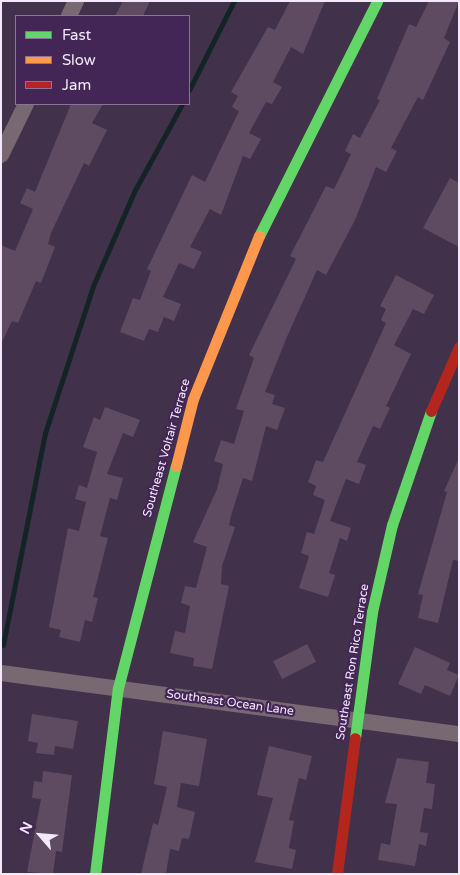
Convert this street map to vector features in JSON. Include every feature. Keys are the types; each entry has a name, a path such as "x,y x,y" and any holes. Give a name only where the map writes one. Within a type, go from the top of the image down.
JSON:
{"street":[{"path":"69,15 76,1"},
{"name":"Southeast Voltair Terrace","path":"95,874 118,688 193,399 250,253 377,1"},
{"path":"1,155 26,105"},
{"name":"Southeast Ron Rico Terrace","path":"337,874 372,612 392,525 418,440 459,347"},
{"name":"Southeast Ocean Lane","path":"1,672 459,734"}],"building":[{"path":"123,1 150,1 143,15 116,15"},
{"path":"290,1 325,1 303,54 291,47 273,82 282,87 272,104 266,102 249,133 261,139 250,159 243,156 221,215 210,209 190,247 202,252 194,269 179,263 163,297 181,304 174,321 164,317 158,332 149,329 144,341 120,332 133,298 140,300 151,271 147,269 192,175 205,182 239,111 232,107 238,96 231,92 268,27 275,30"},
{"path":"429,1 459,1 444,38 450,42 423,100 418,97 391,148 397,151 386,172 376,167 355,220 326,275 317,270 286,339 265,392 275,395 272,404 285,408 277,430 266,426 252,481 243,478 229,525 235,527 222,566 221,584 229,586 212,669 193,666 194,658 170,653 175,631 185,633 190,606 181,603 185,586 196,588 207,547 193,542 217,489 223,464 214,461 221,440 234,444 244,411 236,409 254,358 249,355 296,259 290,256 326,186 334,189 351,154 345,151 353,134 360,138 380,100 377,99 409,24 416,27"},
{"path":"71,105 102,105 92,123 107,130 89,166 84,163 51,233 48,244 55,247 41,283 36,281 18,323 12,321 1,344 1,245 15,251 33,209 20,203 27,188 35,192"},
{"path":"450,178 459,183 459,247 423,228"},
{"path":"396,275 434,295 424,314 413,309 394,345 411,354 386,406 390,408 380,429 373,426 357,462 366,465 359,484 346,479 330,521 351,528 347,541 340,538 329,573 335,575 328,597 299,588 309,556 301,553 307,532 314,534 325,500 313,495 316,486 308,482 316,460 323,462 386,323 381,320 386,309 380,306"},
{"path":"105,407 140,420 133,437 123,433 107,474 123,478 117,500 110,498 100,536 108,538 93,597 98,598 92,622 85,620 80,642 59,637 61,630 49,627 68,528 79,531 86,502 75,499 79,485 87,488 97,452 83,447 94,417 100,420"},
{"path":"459,458 459,561 453,560 438,623 418,618 423,595 418,594 447,492 444,491"},
{"path":"307,644 316,662 282,679 273,661"},
{"path":"415,647 450,663 447,670 459,675 450,696 425,685 421,694 398,684"},
{"path":"32,714 78,721 73,749 55,746 54,755 36,753 38,743 28,741"},
{"path":"163,731 207,739 199,786 181,783 177,807 195,812 189,839 182,838 179,851 170,849 166,874 141,874 153,823 158,825 167,787 154,784"},
{"path":"269,746 312,756 306,780 299,778 289,820 294,821 289,848 296,850 292,869 255,862 273,798 257,795"},
{"path":"397,758 429,762 426,783 435,784 432,809 424,808 420,832 428,833 426,846 419,844 415,866 378,860 381,843 390,845 397,804 385,803"},
{"path":"43,771 72,775 62,852 56,851 53,874 27,872 41,799 32,798 34,781 42,782"}],"waterway":[{"path":"190,88 234,1"},
{"path":"3,645 45,433 93,286 135,190 181,105"}],"traffic: fast":[{"path":"259,236 377,1"},
{"path":"355,738 372,612 392,525 431,411"},
{"path":"95,874 118,688 176,466"}],"traffic: slow":[{"path":"176,466 193,399 259,236"}],"traffic: jam":[{"path":"431,411 459,347"},
{"path":"337,874 355,738"}]}
